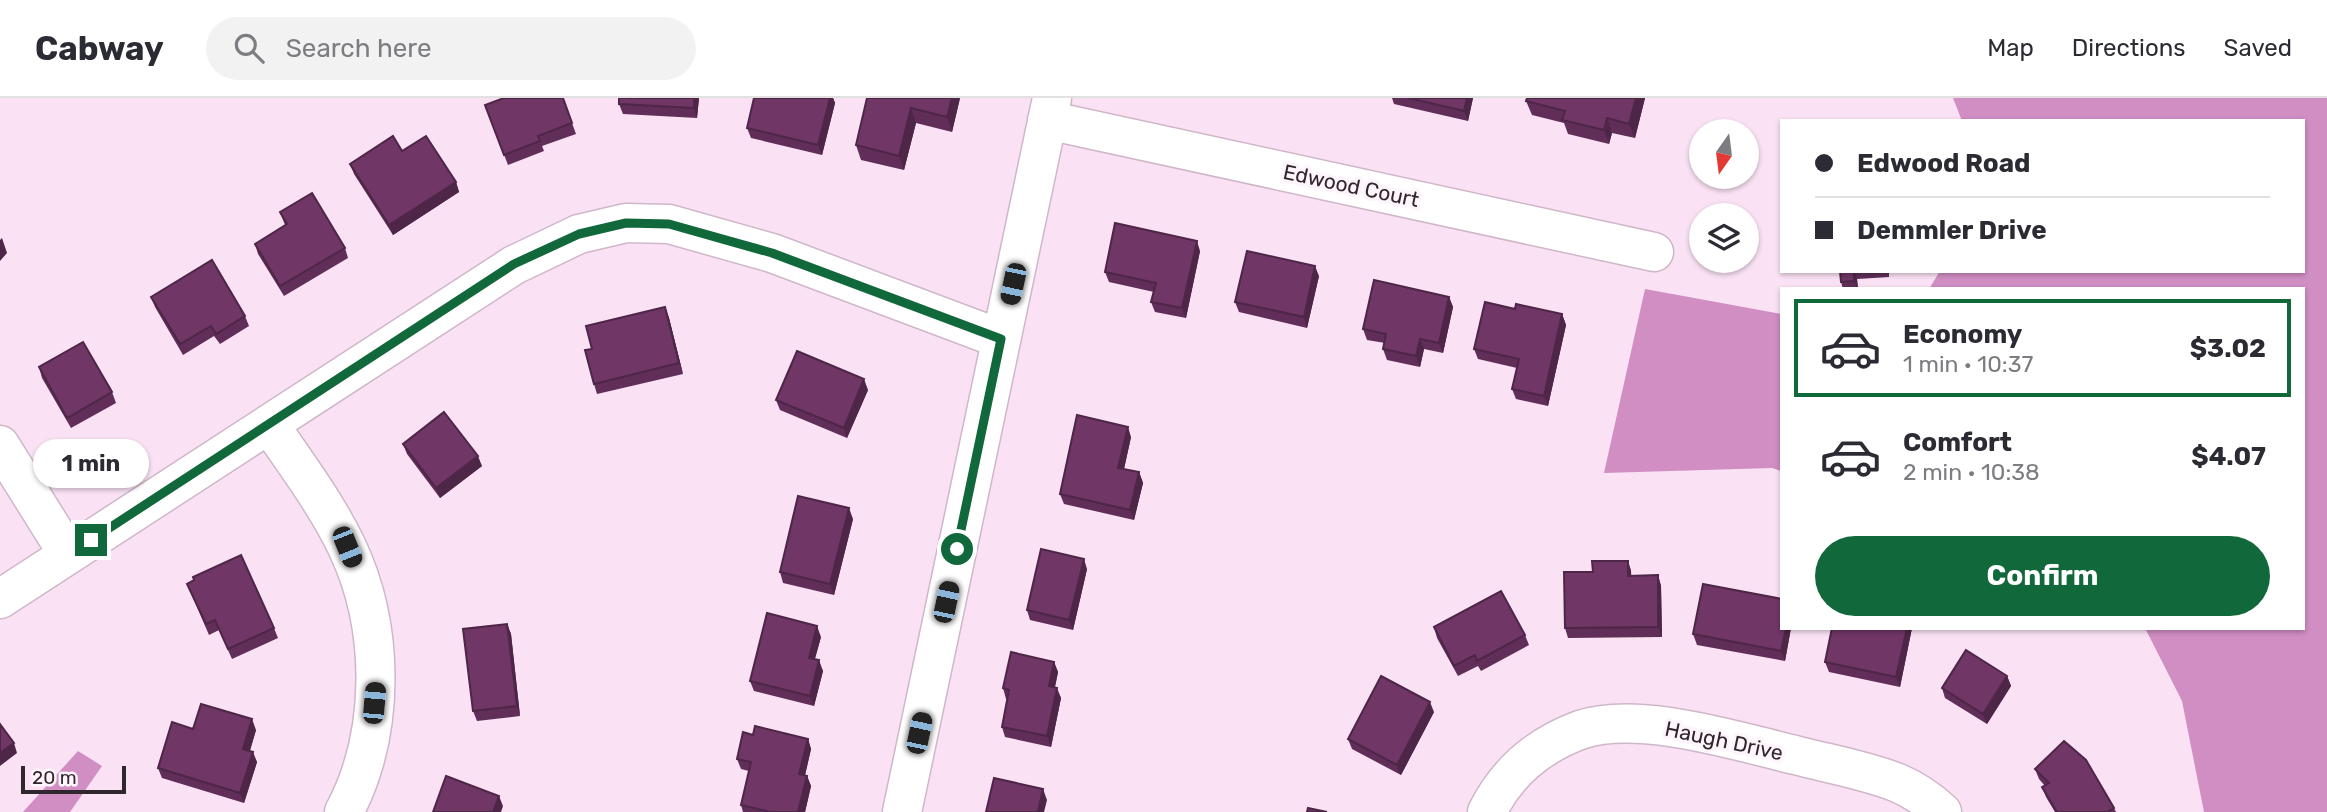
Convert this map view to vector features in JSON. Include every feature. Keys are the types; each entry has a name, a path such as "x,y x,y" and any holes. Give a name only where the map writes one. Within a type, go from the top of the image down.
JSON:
{"street":[{"name":"Edwood Court","path":"1050,109 1654,252"},
{"path":"902,812 1050,109"},
{"path":"0,598 514,264 568,238 626,223 669,224 719,237 1001,339"},
{"path":"269,425 328,512 347,547 361,581 368,615 376,681 372,725 362,766 344,812"},
{"path":"0,445 68,554"},
{"name":"Haugh Drive","path":"1487,812 1500,786 1523,761 1544,747 1582,729 1615,726 1687,730 1860,771 1899,784 1942,812"}],"shaded area":[{"path":"1953,98 2327,98 2327,812 2204,812 2182,701 2146,630 2305,630 2305,287 1930,287 1939,273 2305,273 2305,119 1961,119"},
{"path":"1645,289 1780,314 1780,471 1772,468 1604,473"},
{"path":"78,751 102,766 70,812 23,812"}],"building":[{"path":"504,98 563,98 572,123 538,136 540,141 504,155 485,105"},
{"path":"619,98 694,98 694,108 619,104"},
{"path":"754,98 830,98 818,145 747,128"},
{"path":"867,98 952,98 947,117 911,108 899,156 856,145"},
{"path":"1409,98 1467,98 1464,111"},
{"path":"1527,98 1636,98 1629,124 1607,118 1604,130 1562,120 1565,111 1526,101"},
{"path":"393,136 402,151 426,136 456,182 389,225 350,164"},
{"path":"312,193 345,248 280,286 255,244 287,224 280,212"},
{"path":"1115,223 1197,241 1182,308 1151,302 1156,283 1105,272"},
{"path":"1247,251 1315,266 1304,317 1235,302"},
{"path":"212,260 245,316 216,334 211,326 180,344 151,297"},
{"path":"1840,273 1854,273 1854,281 1841,282"},
{"path":"1374,280 1449,297 1439,343 1420,339 1416,356 1383,349 1386,334 1363,329"},
{"path":"1485,302 1515,309 1516,304 1562,314 1544,396 1512,389 1519,359 1474,349"},
{"path":"665,307 679,363 594,384 585,350 592,349 586,326"},
{"path":"83,342 112,392 67,418 39,367"},
{"path":"797,351 864,379 844,428 776,400"},
{"path":"444,412 478,456 436,488 403,444"},
{"path":"1077,415 1128,427 1118,468 1139,472 1130,510 1060,494"},
{"path":"798,496 849,508 830,584 780,572"},
{"path":"1041,549 1084,559 1069,620 1027,610"},
{"path":"241,555 274,628 228,649 215,620 206,624 187,584 194,580 193,577"},
{"path":"1592,561 1628,561 1628,576 1658,575 1658,627 1565,628 1564,572 1593,572"},
{"path":"1703,584 1780,599 1780,630 1786,630 1781,651 1693,634"},
{"path":"1501,591 1525,635 1477,661 1475,655 1454,666 1434,627"},
{"path":"767,613 817,626 809,658 819,660 810,696 750,681"},
{"path":"507,624 517,706 473,711 463,629"},
{"path":"1832,630 1907,630 1896,677 1825,662"},
{"path":"1966,650 2007,676 1983,714 1942,688"},
{"path":"1011,652 1054,662 1049,686 1057,688 1047,736 1002,727 1009,690 1003,688"},
{"path":"1381,676 1430,702 1397,765 1348,739"},
{"path":"201,704 252,719 243,749 253,752 240,793 158,768 172,722 193,729"},
{"path":"0,724 14,743 0,753"},
{"path":"755,726 808,739 799,774 807,776 798,812 770,812 741,805 751,762 737,759 743,732 753,735"},
{"path":"2064,741 2086,760 2114,808 2107,812 2057,812 2042,787 2049,783 2035,769"},
{"path":"446,776 499,796 493,812 433,812"},
{"path":"994,778 1043,789 1038,812 986,812"},
{"path":"1308,808 1327,812 1307,812"}],"route":[{"path":"91,540 514,264 579,234 626,223 669,224 772,253 1001,339 957,549"}]}
